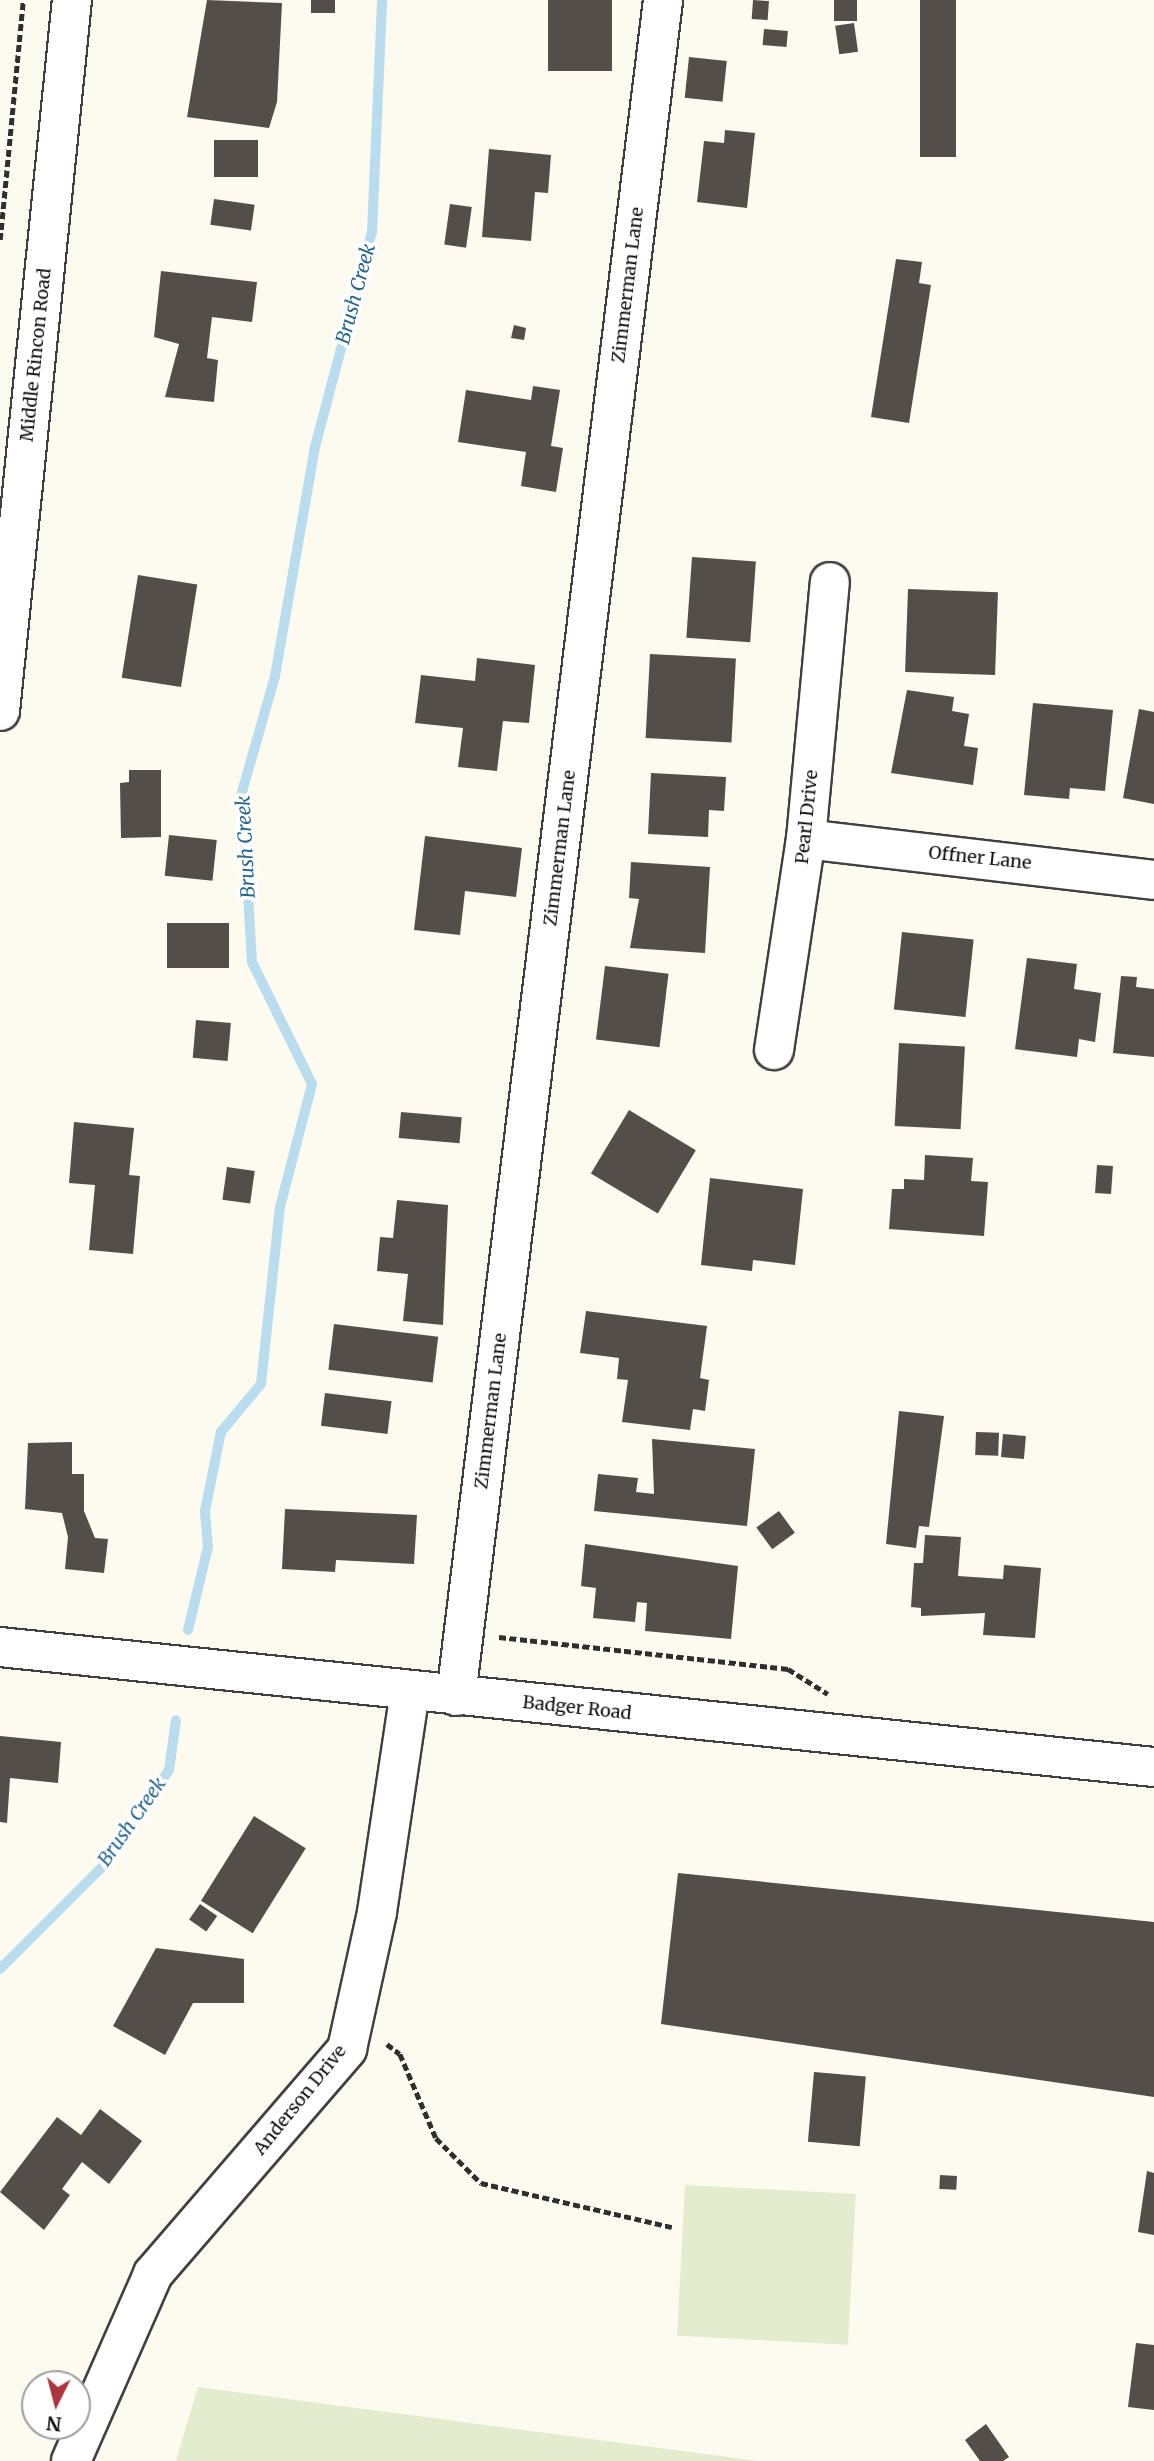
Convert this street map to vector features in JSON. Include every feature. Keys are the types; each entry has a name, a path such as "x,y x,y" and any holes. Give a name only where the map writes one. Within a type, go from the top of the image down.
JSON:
{"street":[{"name":"Middle Rincon Road","path":"0,710 72,0"},
{"name":"Zimmerman Lane","path":"456,1696 663,0"},
{"name":"Pearl Drive","path":"774,1050 806,839 830,582"},
{"name":"Offner Lane","path":"806,839 1154,880"},
{"name":"Badger Road","path":"0,1647 1154,1767"},
{"name":"Anderson Drive","path":"71,2461 153,2274 346,2049 377,1912 410,1690"}],"path":[{"path":"0,240 23,0"},
{"path":"464,1633 788,1669 839,1700"},
{"path":"353,2017 400,2054 436,2138 481,2183 672,2227"}],"green space":[{"path":"685,2185 856,2194 848,2345 677,2336"},
{"path":"198,2387 758,2461 176,2461"}],"building":[{"path":"207,0 282,3 277,102 269,128 187,117"},
{"path":"311,0 335,0 335,13 311,13"},
{"path":"548,0 612,0 612,71 548,71"},
{"path":"753,0 769,1 768,20 752,19"},
{"path":"834,0 857,0 857,21 834,21"},
{"path":"920,0 956,0 956,157 920,157"},
{"path":"854,23 858,52 839,54 835,26"},
{"path":"764,29 788,31 787,47 763,45"},
{"path":"689,57 727,61 723,102 685,98"},
{"path":"725,130 755,133 747,208 697,202 704,141 724,143"},
{"path":"214,140 258,140 258,177 214,177"},
{"path":"489,149 551,155 548,193 535,192 531,241 482,237"},
{"path":"214,199 255,205 251,230 210,225"},
{"path":"450,204 472,207 466,248 444,245"},
{"path":"896,259 922,262 919,283 931,285 909,423 871,417"},
{"path":"161,271 257,282 252,322 212,317 207,358 218,360 214,402 165,397 179,344 154,337"},
{"path":"514,325 526,328 524,340 511,338"},
{"path":"533,386 560,390 551,446 563,448 556,492 521,486 526,452 458,442 466,390 531,400"},
{"path":"692,557 756,561 750,642 686,638"},
{"path":"138,575 197,584 181,687 122,678"},
{"path":"908,589 998,592 995,675 905,672"},
{"path":"650,654 736,659 731,742 646,738"},
{"path":"477,658 535,665 529,723 503,721 497,771 458,767 463,728 415,723 421,675 475,681"},
{"path":"907,690 954,697 952,711 969,714 964,746 978,748 973,785 891,773"},
{"path":"1033,703 1113,710 1105,791 1070,788 1069,799 1024,795"},
{"path":"1139,709 1154,712 1154,804 1123,798"},
{"path":"129,770 161,770 161,837 121,838 120,783 129,782"},
{"path":"651,773 726,777 724,811 709,810 708,837 648,834"},
{"path":"169,835 217,840 212,881 165,876"},
{"path":"425,836 522,848 516,897 465,891 460,935 414,930"},
{"path":"631,862 710,867 705,953 630,948 639,899 629,898"},
{"path":"167,923 229,923 229,968 167,968"},
{"path":"902,932 974,940 965,1017 894,1010"},
{"path":"1027,958 1077,964 1074,989 1101,993 1095,1042 1079,1039 1077,1057 1015,1049"},
{"path":"605,966 669,974 660,1047 596,1039"},
{"path":"1121,976 1137,977 1136,987 1154,989 1154,1057 1113,1053"},
{"path":"196,1020 231,1023 228,1061 193,1058"},
{"path":"899,1043 965,1046 961,1129 895,1126"},
{"path":"629,1110 696,1150 658,1214 591,1173"},
{"path":"401,1112 462,1117 460,1143 399,1138"},
{"path":"74,1122 134,1128 129,1175 140,1176 133,1254 89,1250 95,1185 69,1183"},
{"path":"925,1155 973,1158 971,1181 988,1182 984,1236 889,1229 892,1189 904,1189 904,1179 924,1180"},
{"path":"1097,1165 1113,1166 1111,1194 1095,1193"},
{"path":"227,1167 255,1171 250,1204 222,1200"},
{"path":"710,1178 803,1189 795,1265 753,1260 752,1271 701,1265"},
{"path":"397,1200 448,1205 443,1325 403,1321 408,1274 377,1271 380,1237 393,1238"},
{"path":"586,1311 707,1326 700,1378 709,1380 705,1411 693,1409 690,1430 622,1422 628,1380 617,1379 619,1358 580,1353"},
{"path":"334,1324 438,1337 433,1382 328,1370"},
{"path":"325,1393 392,1401 387,1434 321,1426"},
{"path":"899,1411 944,1416 929,1527 919,1526 916,1548 886,1544"},
{"path":"976,1432 999,1433 998,1456 975,1455"},
{"path":"1003,1434 1026,1436 1024,1459 1001,1457"},
{"path":"652,1439 755,1449 747,1526 594,1511 598,1474 638,1478 636,1492 654,1494"},
{"path":"72,1442 72,1474 84,1474 84,1511 95,1538 108,1539 104,1573 65,1569 68,1537 62,1513 25,1509 28,1443"},
{"path":"285,1509 417,1515 414,1564 336,1560 335,1572 282,1569"},
{"path":"779,1511 795,1533 772,1549 756,1527"},
{"path":"925,1535 961,1537 958,1576 1003,1579 1004,1565 1041,1568 1035,1638 983,1635 985,1613 921,1616 921,1608 911,1607 914,1563 923,1563"},
{"path":"585,1544 738,1566 731,1639 645,1631 647,1603 637,1602 635,1622 593,1618 596,1588 581,1586"},
{"path":"0,1736 61,1742 58,1783 10,1778 7,1823 0,1822"},
{"path":"254,1816 306,1848 253,1933 201,1901"},
{"path":"678,1873 1154,1922 1154,2097 661,2024"},
{"path":"200,1904 217,1916 206,1932 189,1920"},
{"path":"156,1948 244,1959 244,2003 193,2003 165,2055 113,2026"},
{"path":"814,2072 866,2077 860,2146 808,2142"},
{"path":"100,2109 142,2141 109,2184 82,2162 62,2189 70,2195 44,2230 0,2192 57,2117 81,2135"},
{"path":"1147,2171 1154,2173 1154,2235 1138,2232"},
{"path":"940,2175 957,2176 956,2190 939,2189"},
{"path":"1136,2343 1154,2345 1154,2410 1128,2407"},
{"path":"986,2424 1009,2457 1003,2461 980,2461 965,2440"}],"waterway":[{"name":"Brush Creek","path":"188,1630 208,1547 205,1511 221,1432 261,1384 280,1207 312,1084 252,962 242,792 275,676 315,447 372,232 382,0"},
{"name":"Brush Creek","path":"0,1969 106,1863 169,1770 176,1720"}]}
